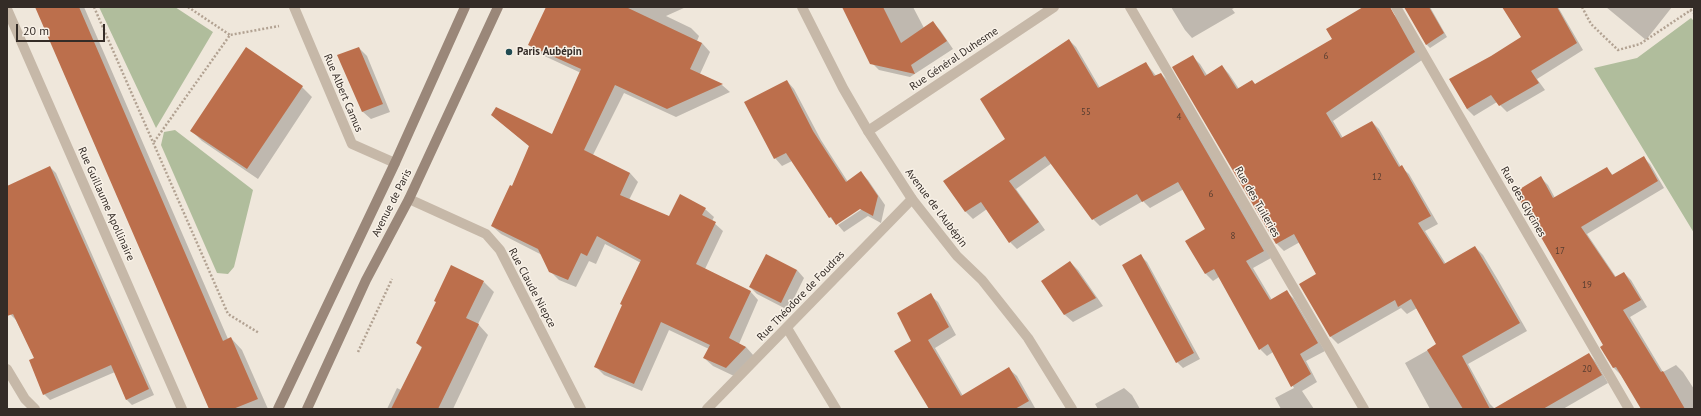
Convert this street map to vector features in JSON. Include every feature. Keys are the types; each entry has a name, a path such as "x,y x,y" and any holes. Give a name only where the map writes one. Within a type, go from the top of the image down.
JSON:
{"main road":[{"name":"Avenue de Paris","path":"278,409 395,163 465,7"},
{"name":"Avenue de Paris","path":"306,409 366,280 409,199 498,7"}],"street":[{"name":"Rue Albert Camus","path":"294,7 352,144 395,163"},
{"name":"Avenue de l'Aubépin","path":"802,7 843,88 868,131 912,199 957,256 982,280 1028,338 1072,409"},
{"name":"Rue Général Duhesme","path":"868,131 1054,7"},
{"name":"Rue des Tuileries","path":"1130,7 1364,409"},
{"name":"Rue des Glycines","path":"1396,7 1629,409"},
{"name":"Rue Guillaume Apollinaire","path":"7,9 182,409"},
{"name":"Rue Claude Niepce","path":"409,199 486,234 500,250 581,409"},
{"name":"Rue Théodore de Foudras","path":"707,409 912,199"},
{"path":"787,328 836,409"},
{"path":"7,369 25,399 35,409"}],"path":[{"path":"94,7 228,314 259,333"},
{"path":"188,7 230,36"},
{"path":"1582,7 1591,24 1618,50 1640,44 1694,8"},
{"path":"1690,10 1694,13"},
{"path":"154,142 230,36 300,22"}],"green space":[{"path":"99,7 175,7 213,32 156,128"},
{"path":"1691,18 1694,21 1694,233 1594,68 1637,58"},
{"path":"175,130 253,190 234,267 228,274 217,273 161,145 164,132"}],"building":[{"path":"35,7 79,7 223,341 231,337 258,399 233,409 209,409"},
{"path":"546,7 626,7 702,43 690,69 723,84 667,109 615,85 584,150 630,173 620,195 669,216 680,194 706,208 702,215 716,222 696,264 751,291 729,338 746,347 726,368 703,358 710,345 661,322 634,384 594,367 622,305 620,304 641,260 597,236 587,256 581,253 568,280 549,272 538,249 491,226 510,185 512,186 529,146 491,115 496,107 552,134 581,69 528,45"},
{"path":"842,7 883,7 901,43 933,21 947,41 911,65 915,74 870,64"},
{"path":"1363,7 1390,7 1415,52 1326,113 1341,138 1372,121 1399,167 1402,165 1431,216 1418,223 1444,264 1475,246 1520,323 1462,356 1490,409 1463,409 1427,350 1436,344 1411,299 1398,307 1395,300 1330,337 1299,284 1316,274 1294,234 1276,244 1172,67 1193,55 1205,76 1222,65 1237,89 1252,80 1255,84 1332,39 1326,29"},
{"path":"1404,7 1429,7 1444,33 1426,45"},
{"path":"1502,7 1557,7 1577,43 1531,71 1539,83 1499,106 1491,95 1467,109 1449,79 1491,56 1521,37"},
{"path":"1069,39 1098,88 1146,62 1154,76 1161,73 1264,251 1246,261 1270,300 1287,290 1318,343 1300,354 1311,374 1291,387 1268,344 1259,350 1214,269 1205,274 1185,241 1205,229 1178,182 1142,202 1137,194 1092,220 1045,156 1009,181 1039,222 1009,243 981,202 965,212 943,181 1005,139 980,99"},
{"path":"246,47 303,86 247,169 190,131"},
{"path":"359,47 383,104 362,112 337,55"},
{"path":"787,80 813,131 846,182 861,171 878,196 873,216 860,209 836,225 831,217 829,218 786,153 774,159 744,102"},
{"path":"1644,156 1658,181 1581,227 1615,277 1624,272 1641,300 1623,310 1661,372 1663,371 1685,409 1641,409 1616,367 1613,368 1600,347 1603,345 1515,192 1541,176 1553,198 1607,167 1612,175"},
{"path":"50,166 149,389 126,400 111,365 43,395 29,360 34,358 13,314 7,316 7,186"},
{"path":"766,254 797,270 781,303 749,287"},
{"path":"1141,254 1194,353 1176,363 1122,265"},
{"path":"1070,261 1096,298 1064,315 1041,281"},
{"path":"451,265 484,281 466,318 479,324 438,409 391,409 422,347 416,343 436,302 434,301"},
{"path":"931,293 949,327 928,340 961,396 1009,367 1029,401 1015,409 929,409 894,351 911,341 897,313"},
{"path":"1589,353 1602,375 1543,409 1493,409"}],"place":[{"name":"Paris Aubépin","path":"509,52"}]}
